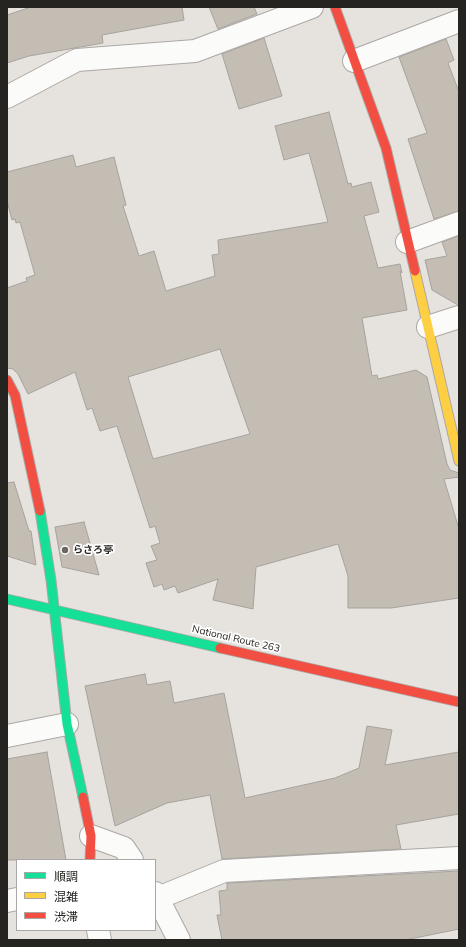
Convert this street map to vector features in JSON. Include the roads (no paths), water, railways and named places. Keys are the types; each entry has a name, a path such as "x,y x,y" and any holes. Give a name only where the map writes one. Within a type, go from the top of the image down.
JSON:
{"main road":[{"path":"335,7 386,148 459,461"},
{"path":"7,380 15,395 36,486 51,580 53,609 67,724 90,836 90,859"},
{"name":"National Route 263","path":"7,599 459,702"}],"street":[{"path":"7,97 77,60 195,51 312,7"},
{"path":"354,61 459,21"},
{"path":"408,242 459,223"},
{"path":"428,327 459,317"},
{"path":"7,736 67,724"},
{"path":"90,836 124,848 131,859"},
{"path":"179,940 157,895 224,871 459,858"}],"place":[{"name":"らさろ亭","path":"65,550"}]}
